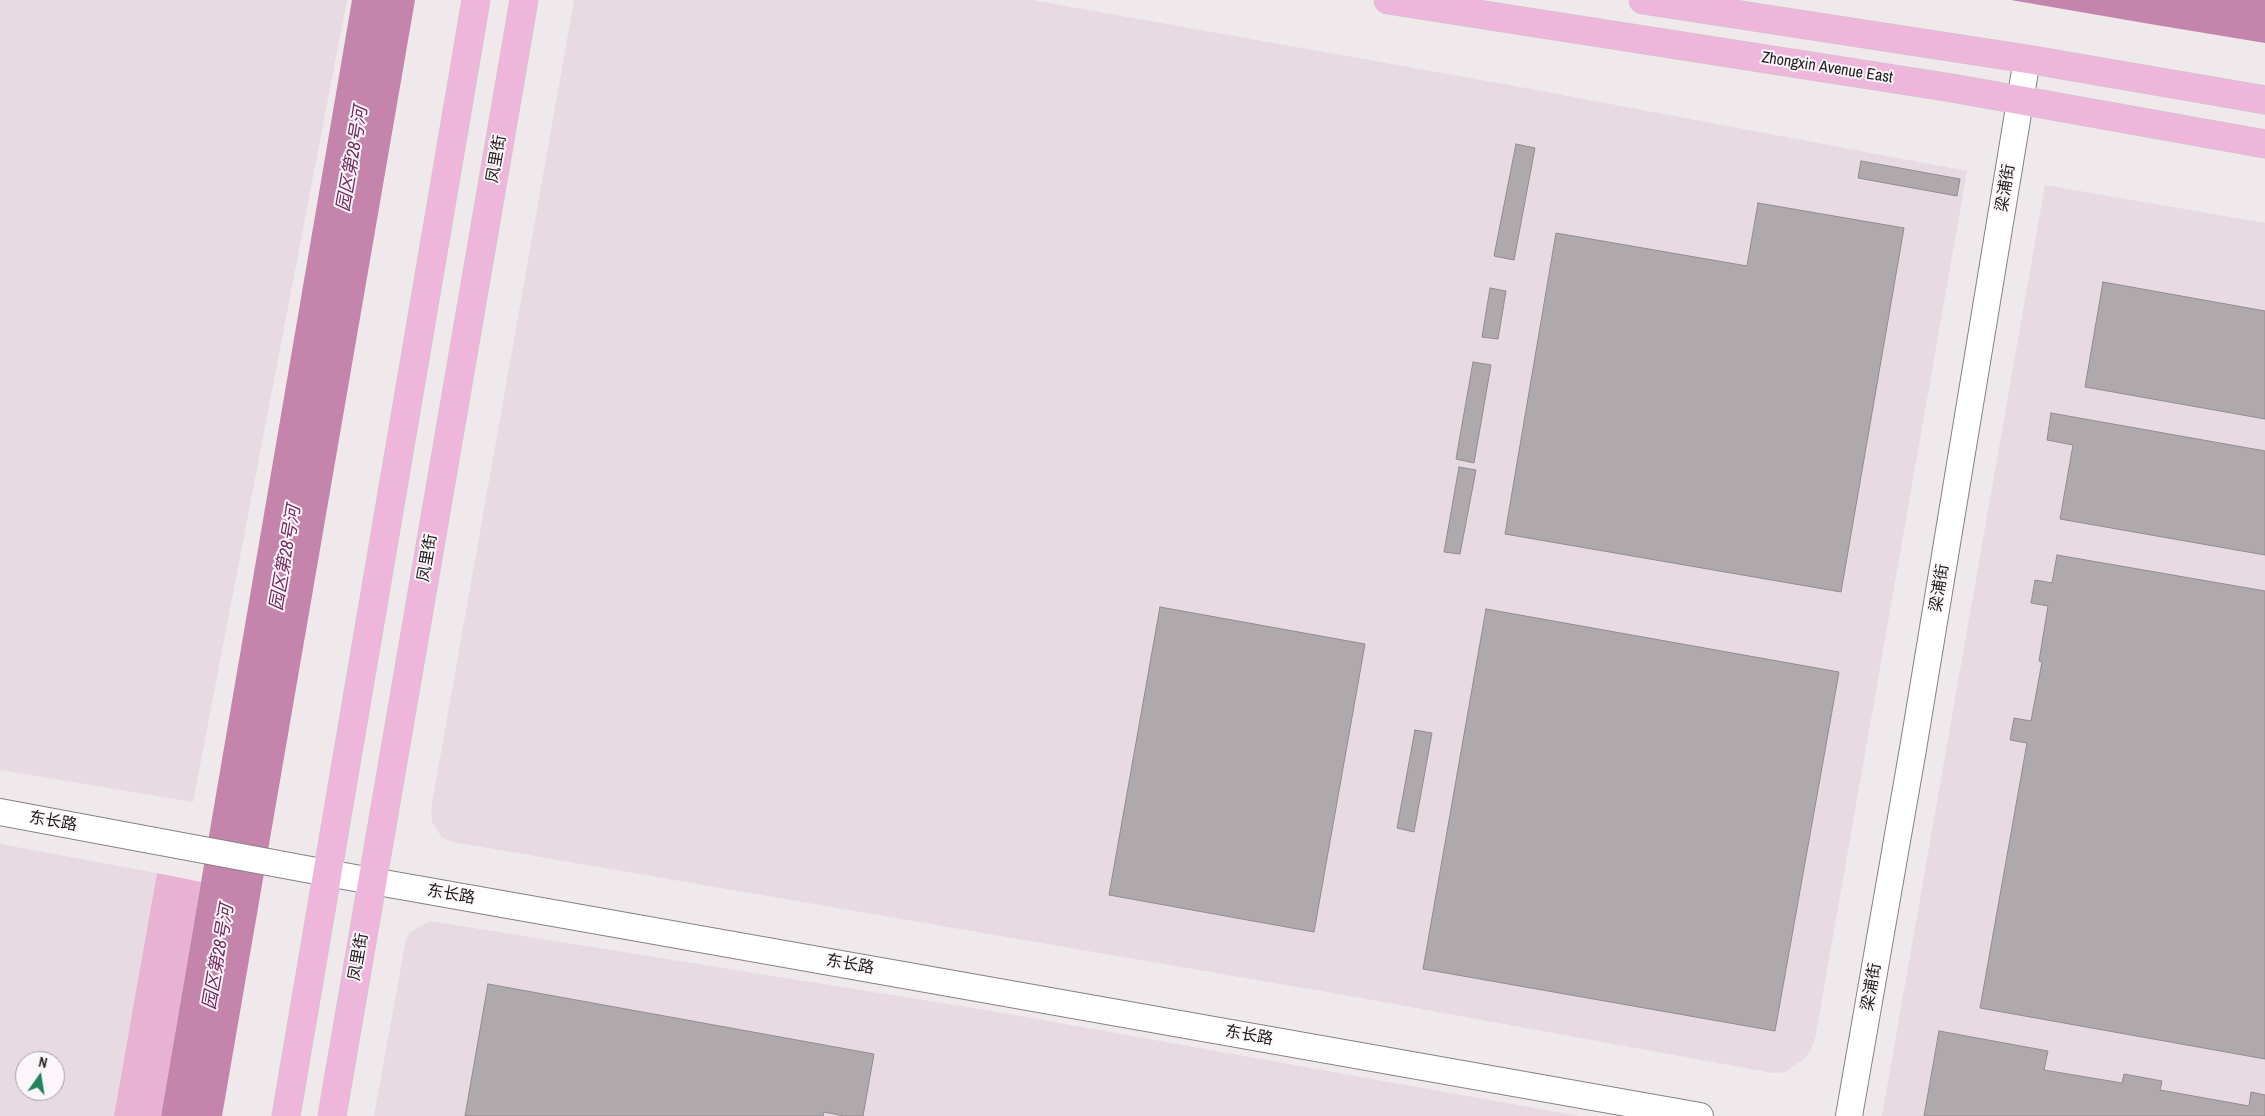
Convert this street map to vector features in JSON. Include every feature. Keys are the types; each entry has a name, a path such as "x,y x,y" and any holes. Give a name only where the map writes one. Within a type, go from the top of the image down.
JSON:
{"main road":[{"path":"286,1116 476,0"},
{"name":"凤里街","path":"332,1116 524,0"},
{"name":"Zhongxin Avenue East","path":"1388,0 1952,88 2265,144"},
{"path":"1643,0 2027,59 2265,100"}],"street":[{"name":"梁浦街","path":"1849,1116 1913,749 2027,59"},
{"name":"东长路","path":"0,812 275,864 1700,1116"}],"shaded area":[{"path":"0,0 347,0 193,802 0,770"},
{"path":"574,0 1032,0 1504,84 1967,171 1815,1039 1811,1050 1804,1059 1785,1072 1773,1073 1350,996 453,842 442,838 432,822 431,809"},
{"path":"2045,185 2265,223 2265,1116 1882,1116"},
{"path":"0,844 157,873 115,1116 0,1116"},
{"path":"157,873 201,882 161,1116 114,1116"},
{"path":"430,921 998,1012 1579,1116 374,1116 406,939 410,932"}],"water":[{"name":"园区第28号河","path":"352,0 415,0 222,1116 161,1116"},
{"path":"2011,0 2265,0 2265,43 2150,24"}],"building":[{"path":"1516,144 1535,148 1514,260 1494,256"},
{"path":"1861,161 1960,179 1957,196 1858,178"},
{"path":"1758,203 1904,228 1841,592 1505,534 1556,233 1747,266"},
{"path":"2103,282 2265,311 2265,419 2085,387"},
{"path":"1490,288 1506,291 1498,339 1482,337"},
{"path":"1473,362 1491,365 1474,463 1456,459"},
{"path":"2051,413 2265,451 2265,555 2060,519 2073,445 2047,440"},
{"path":"1459,467 1476,470 1460,554 1444,552"},
{"path":"2057,555 2265,591 2265,1059 1980,1008 2027,743 2010,740 2014,718 2031,721 2042,662 2039,661 2048,606 2031,603 2035,580 2052,583"},
{"path":"1160,607 1365,644 1314,932 1109,895"},
{"path":"1486,609 1839,672 1775,1031 1423,969"},
{"path":"1415,730 1432,733 1414,832 1397,828"},
{"path":"488,984 874,1054 863,1116 844,1116 824,1112 823,1116 465,1116"},
{"path":"1939,1031 2048,1051 2044,1070 2122,1083 2124,1074 2162,1081 2160,1090 2249,1106 2251,1092 2265,1095 2265,1116 1924,1116"}]}
